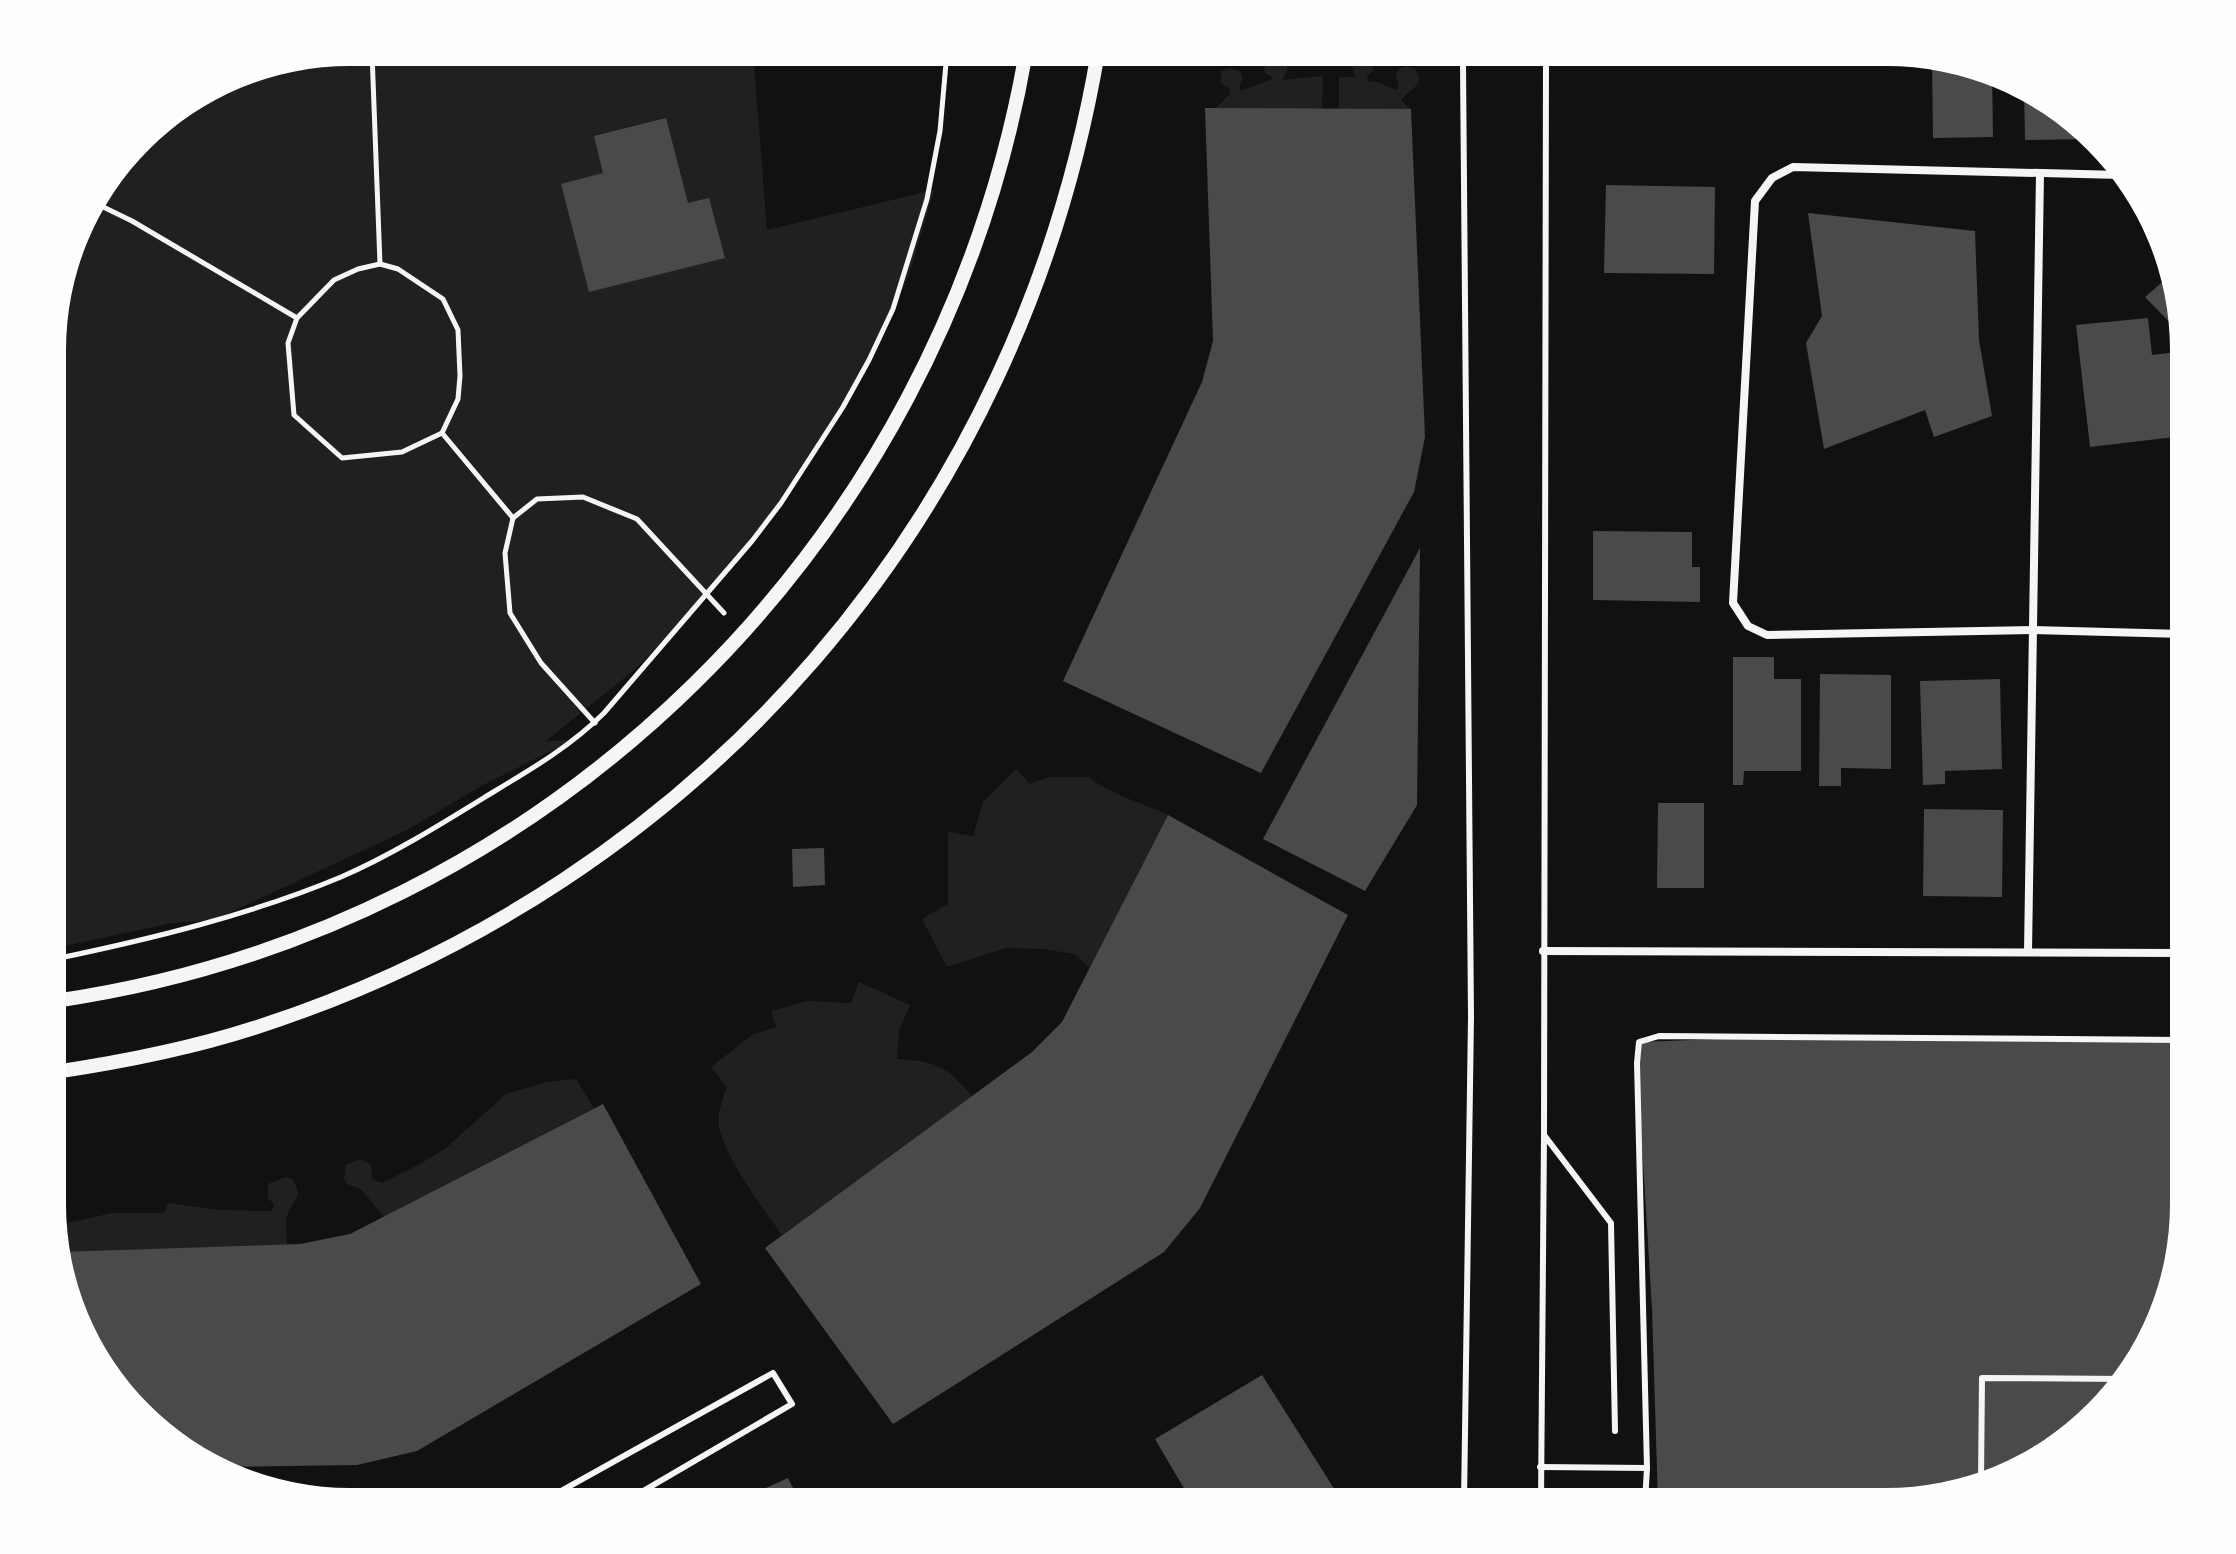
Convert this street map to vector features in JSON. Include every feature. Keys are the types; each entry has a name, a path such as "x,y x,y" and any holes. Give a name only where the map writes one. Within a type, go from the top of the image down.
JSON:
{"street":[{"path":"67,999 161,980 231,961 367,909 433,876 496,840 556,800 669,708 722,658 816,547 895,425 929,361 983,226 1004,157 1023,66"},
{"path":"67,1070 179,1049 253,1028 397,972 466,938 559,883 659,810 773,706 824,649 916,525 956,460 992,391 1024,321 1055,234 1073,175 1095,66"},
{"path":"2109,175 1793,167 1772,178 1755,201 1733,603 1748,626 1767,635 2033,630 2169,634"},
{"path":"2028,952 2040,173"},
{"path":"1543,951 2170,953"}],"lane":[{"path":"1463,66 1471,1017 1464,1488"},
{"path":"1541,1488 1546,66"},
{"path":"1646,1488 1639,1042 1659,1036 2170,1040"},
{"path":"1544,1135 1611,1223 1615,1431"},
{"path":"566,1488 773,1373 792,1404 648,1488"},
{"path":"1981,1471 1982,1378 2109,1379"},
{"path":"1540,1467 1647,1468"}],"path":[{"path":"372,66 380,264"},
{"path":"67,957 123,945 240,912 342,876 458,814 542,762 595,723 752,541 789,491 843,407 893,309 927,199 940,131 946,66"},
{"path":"104,208 297,318"},
{"path":"380,264 398,269 443,299 458,330 460,376 458,399 442,433 402,452 342,458 294,415 288,343 297,318 334,280 358,269 380,264"},
{"path":"442,433 513,518"},
{"path":"619,750 541,663 510,613 505,553 513,518 537,499 583,497 637,519 741,633"}],"shaded area":[{"path":"754,66 767,230 934,190 909,275 880,338 848,399 773,515 708,596 634,670 546,741 573,740 483,785 407,830 214,920 172,923 67,946 68,313 81,259 95,225 114,192 149,149 192,114 225,95 259,81 313,68"},
{"path":"1264,66 1288,66 1282,80 1323,76 1322,109 1215,109 1230,94 1230,89 1220,82 1222,71 1229,68 1241,72 1241,91 1272,79 1265,73"},
{"path":"1374,66 1367,76 1368,81 1396,90 1399,86 1396,75 1400,68 1407,66 1416,70 1419,80 1401,101 1411,109 1339,109 1339,77 1356,77 1352,68"},
{"path":"1016,769 1030,784 1049,777 1089,777 1116,793 1168,815 1090,968 1075,954 1006,948 947,967 922,919 948,904 948,832 973,836 983,802"},
{"path":"859,982 910,1005 899,1031 897,1059 939,1067 972,1096 782,1235 724,1144 719,1120 727,1087 711,1067 752,1035 776,1027 771,1011 807,1001 851,1003"},
{"path":"576,1079 594,1108 384,1217 361,1189 347,1184 344,1179 346,1165 360,1159 371,1165 372,1179 382,1183 446,1148 506,1094 546,1082"},
{"path":"286,1177 292,1179 296,1186 296,1199 287,1216 287,1245 70,1252 67,1223 112,1213 164,1213 168,1203 219,1210 272,1211 274,1204 268,1198 268,1184"}],"building":[{"path":"1932,70 1992,87 1993,137 1933,138"},
{"path":"2024,102 2076,139 2025,140"},
{"path":"1205,108 1411,109 1425,437 1414,492 1261,773 1063,681 1202,382 1213,341"},
{"path":"666,118 688,203 709,198 725,258 589,292 561,184 603,173 594,136"},
{"path":"1606,185 1715,187 1714,274 1604,273"},
{"path":"1808,213 1975,231 1979,340 1992,416 1934,437 1925,410 1824,449 1806,343 1822,316"},
{"path":"2162,283 2168,321 2145,297"},
{"path":"2148,318 2152,355 2169,353 2169,438 2090,447 2076,325"},
{"path":"1593,531 1692,532 1692,567 1700,567 1700,602 1593,600"},
{"path":"1420,548 1417,805 1365,891 1263,839"},
{"path":"1733,657 1774,657 1774,679 1801,679 1801,771 1744,771 1743,785 1733,785"},
{"path":"1820,674 1891,675 1891,769 1841,768 1841,786 1819,786"},
{"path":"2000,679 2002,769 1945,771 1945,784 1923,785 1920,681"},
{"path":"1658,803 1704,803 1704,888 1657,888"},
{"path":"1924,809 2003,810 2002,897 1923,896"},
{"path":"1168,815 1348,915 1200,1208 1164,1252 893,1424 765,1248 1032,1052 1062,1022"},
{"path":"824,848 825,885 793,887 792,849"},
{"path":"1745,1038 2170,1040 2168,1241 2155,1295 2141,1329 2122,1362 2087,1405 2044,1440 2011,1459 1941,1483 1886,1488 1658,1488 1652,1309 1637,1063 1639,1042"},
{"path":"603,1104 701,1284 417,1451 357,1465 244,1467 208,1450 177,1429 149,1405 125,1377 95,1329 81,1295 70,1252 300,1244 350,1234"},
{"path":"1262,1375 1334,1488 1184,1488 1155,1439"},
{"path":"788,1478 793,1488 766,1488"}]}
